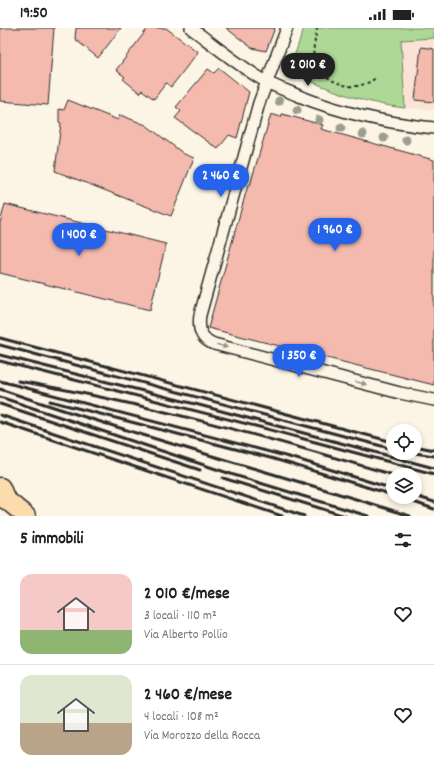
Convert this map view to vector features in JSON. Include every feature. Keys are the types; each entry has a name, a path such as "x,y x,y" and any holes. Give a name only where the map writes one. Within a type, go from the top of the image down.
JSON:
{"highway":[{"path":"1,493 26,516"}],"street":[{"path":"191,28 266,82 354,116 434,128"},
{"path":"287,28 266,82 199,320 202,336 210,343 385,389 434,400"}],"path":[{"path":"317,28 314,45 314,60 320,72 329,78 355,86 366,84 376,78"}],"shaded area":[{"path":"434,38 434,110 405,108 401,40"}],"green space":[{"path":"304,28 434,28 434,38 401,40 405,108 348,96 294,74 290,68"}],"building":[{"path":"0,28 54,28 48,105 0,101"},
{"path":"76,28 121,28 98,58 75,39"},
{"path":"148,28 166,28 198,52 171,87 166,83 154,99 142,90 140,93 123,79 125,77 116,70"},
{"path":"226,28 275,28 266,51 252,48"},
{"path":"421,47 434,49 434,102 415,100"},
{"path":"219,68 249,92 237,138 229,135 218,149 175,118 181,111 176,107 208,69 214,73"},
{"path":"68,100 118,120 120,115 146,125 184,154 194,158 171,216 55,171 61,123 59,122 59,109 64,110"},
{"path":"271,114 281,117 282,114 323,125 321,129 434,160 434,385 208,328 248,185 250,185"},
{"path":"5,204 166,244 150,310 0,273 0,223"}],"railway":[{"path":"0,338 386,440"},
{"path":"0,345 386,447"},
{"path":"0,355 199,405 434,468"},
{"path":"0,361 267,429 434,474"},
{"path":"0,381 300,460 386,487"},
{"path":"18,381 113,400 207,422 386,473"},
{"path":"0,389 153,438 410,516"},
{"path":"0,397 234,475 368,516"},
{"path":"50,401 274,459 386,493"},
{"path":"0,404 200,470"},
{"path":"0,415 304,516"},
{"path":"0,422 282,516"},
{"path":"422,447 434,450"},
{"path":"422,454 434,456"},
{"path":"223,478 345,516"},
{"path":"422,498 434,502"},
{"path":"419,504 434,509"}]}
